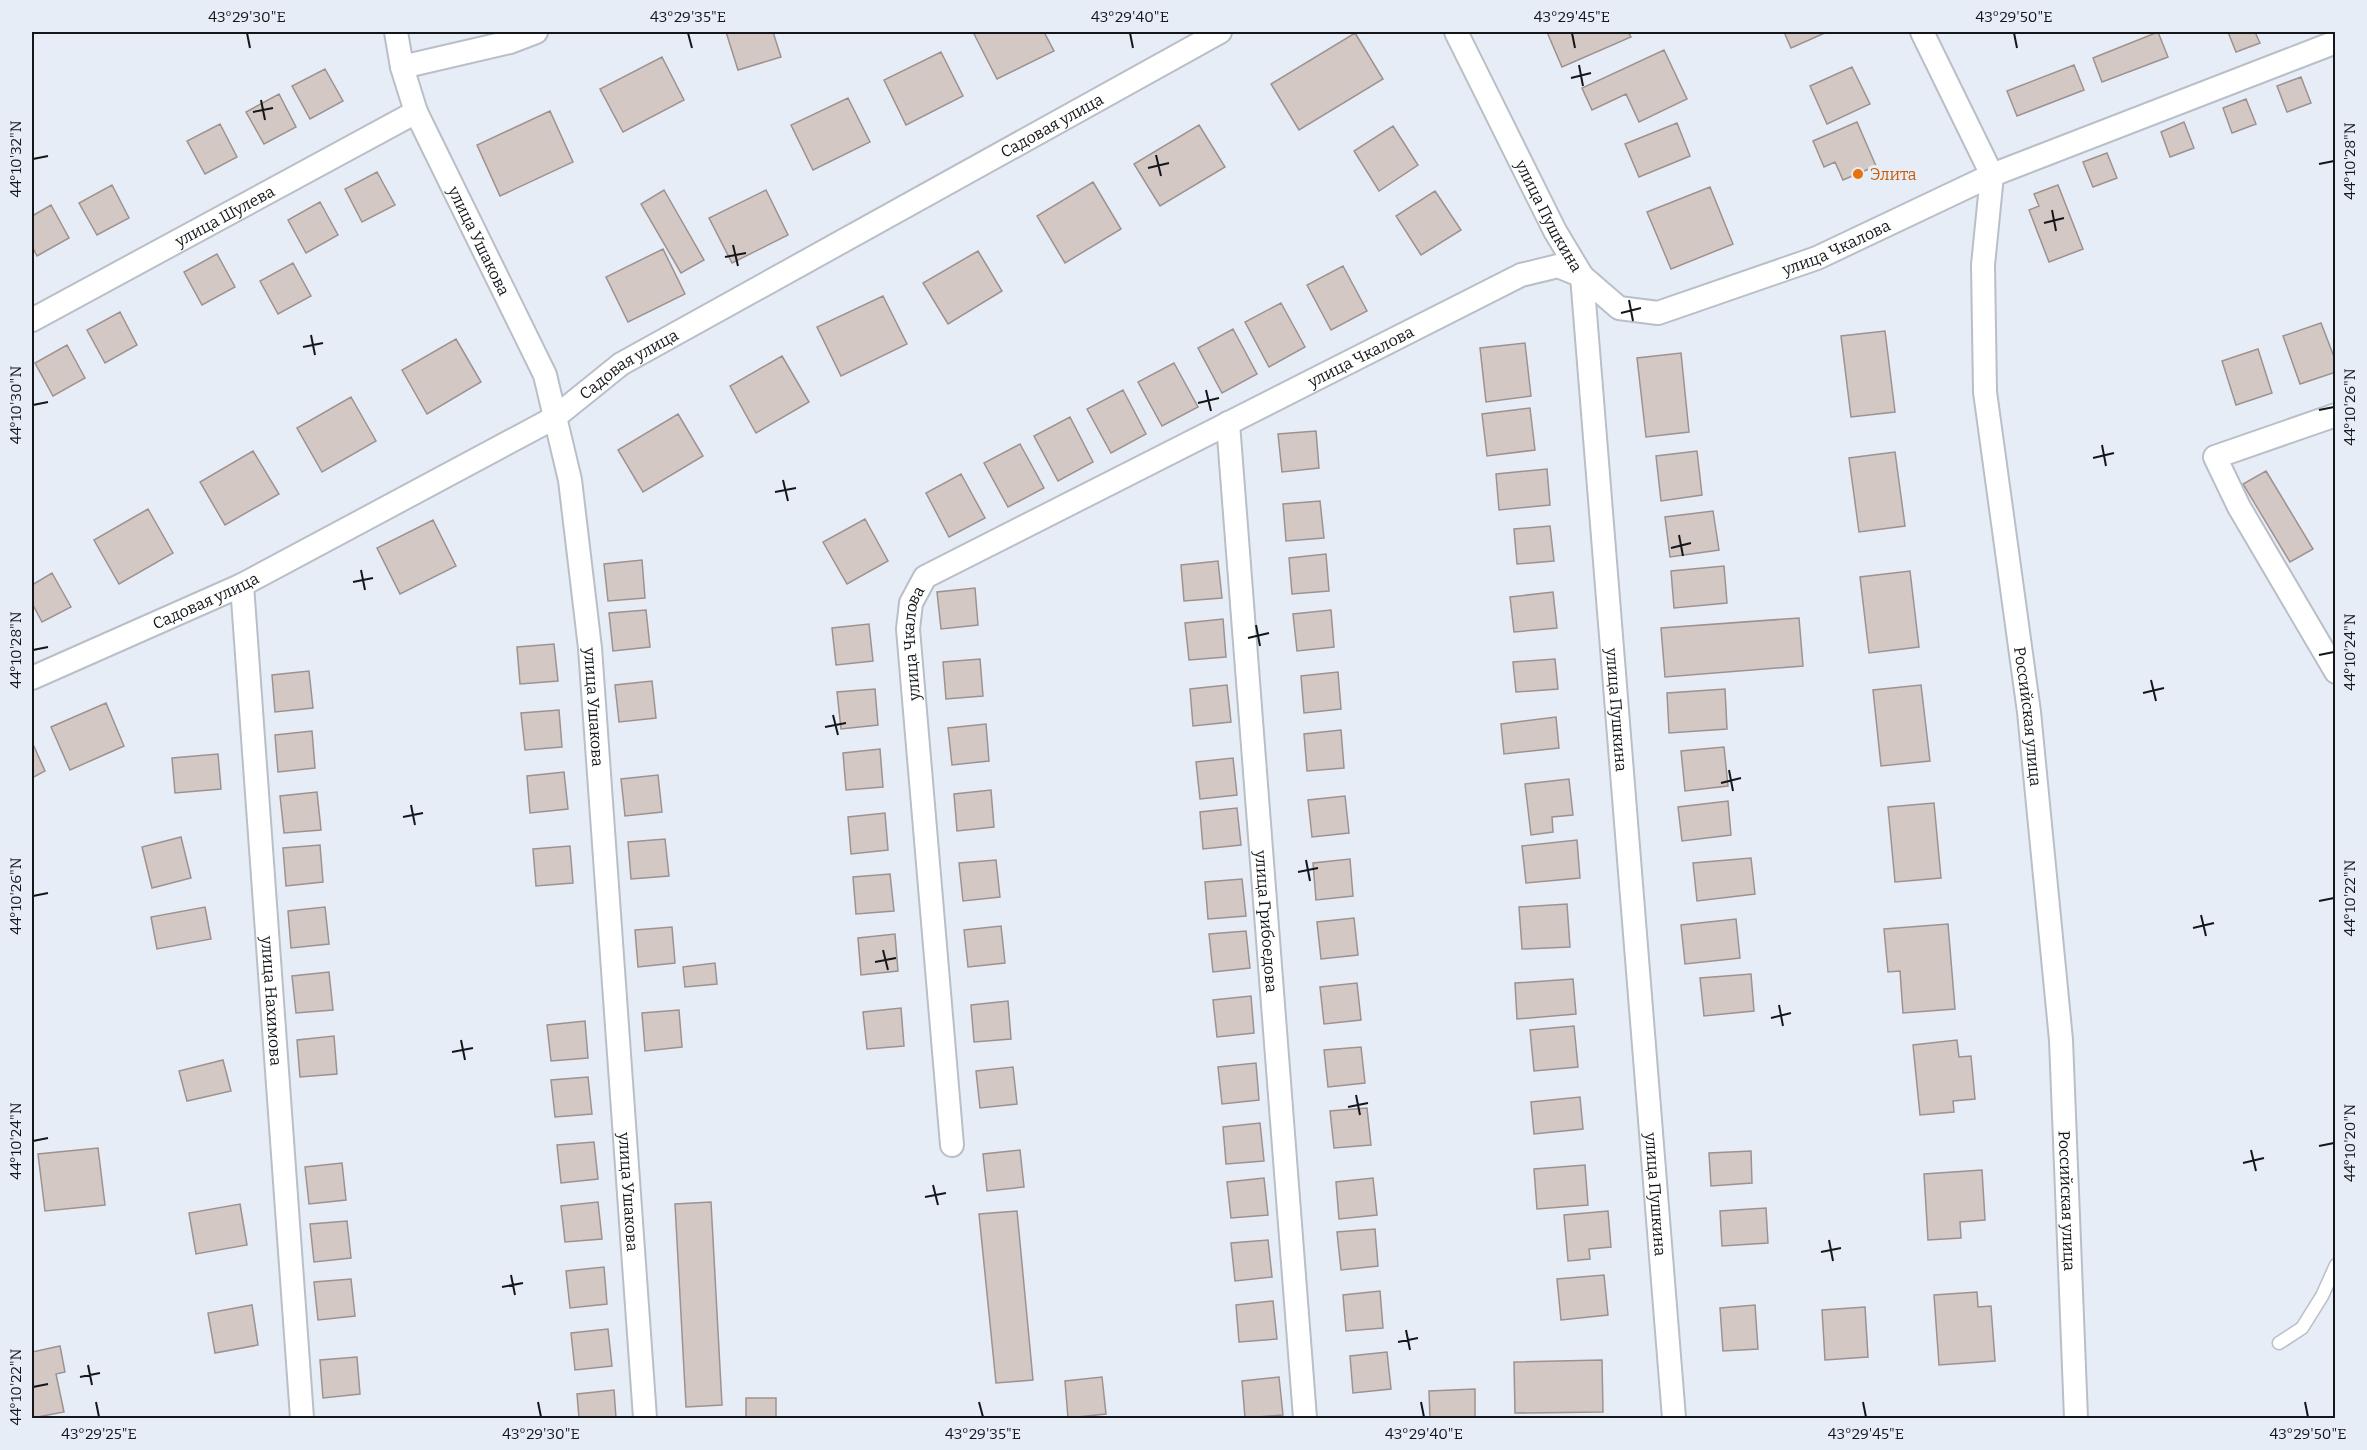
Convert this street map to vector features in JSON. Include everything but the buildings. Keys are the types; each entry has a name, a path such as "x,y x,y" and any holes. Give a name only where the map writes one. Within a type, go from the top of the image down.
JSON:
{"street":[{"name":"улица Ушакова","path":"396,32 402,67 416,111 545,375 570,480 590,648 645,1419"},
{"path":"402,67 510,42 536,32"},
{"name":"Садовая улица","path":"32,678 242,585 554,418 621,364 1220,32"},
{"name":"улица Пушкина","path":"1456,32 1555,231 1582,276 1674,1419"},
{"path":"1922,32 1992,175"},
{"name":"улица Чкалова","path":"952,1145 908,629 911,603 925,577 1521,275 1557,266 1582,276 1619,308 1658,313 1817,258 1992,175 2336,42"},
{"name":"улица Шулева","path":"32,320 416,111"},
{"name":"Российская улица","path":"1992,175 1983,265 1985,392 2029,712 2061,1040 2076,1419"},
{"path":"2336,415 2215,458 2239,507 2336,672"},
{"name":"улица Грибоедова","path":"1228,423 1305,1419"},
{"name":"улица Нахимова","path":"242,585 302,1419"}],"lane":[{"path":"2279,1343 2302,1328 2322,1296 2336,1265"}],"place":[{"name":"Элита","path":"1858,174"}]}
